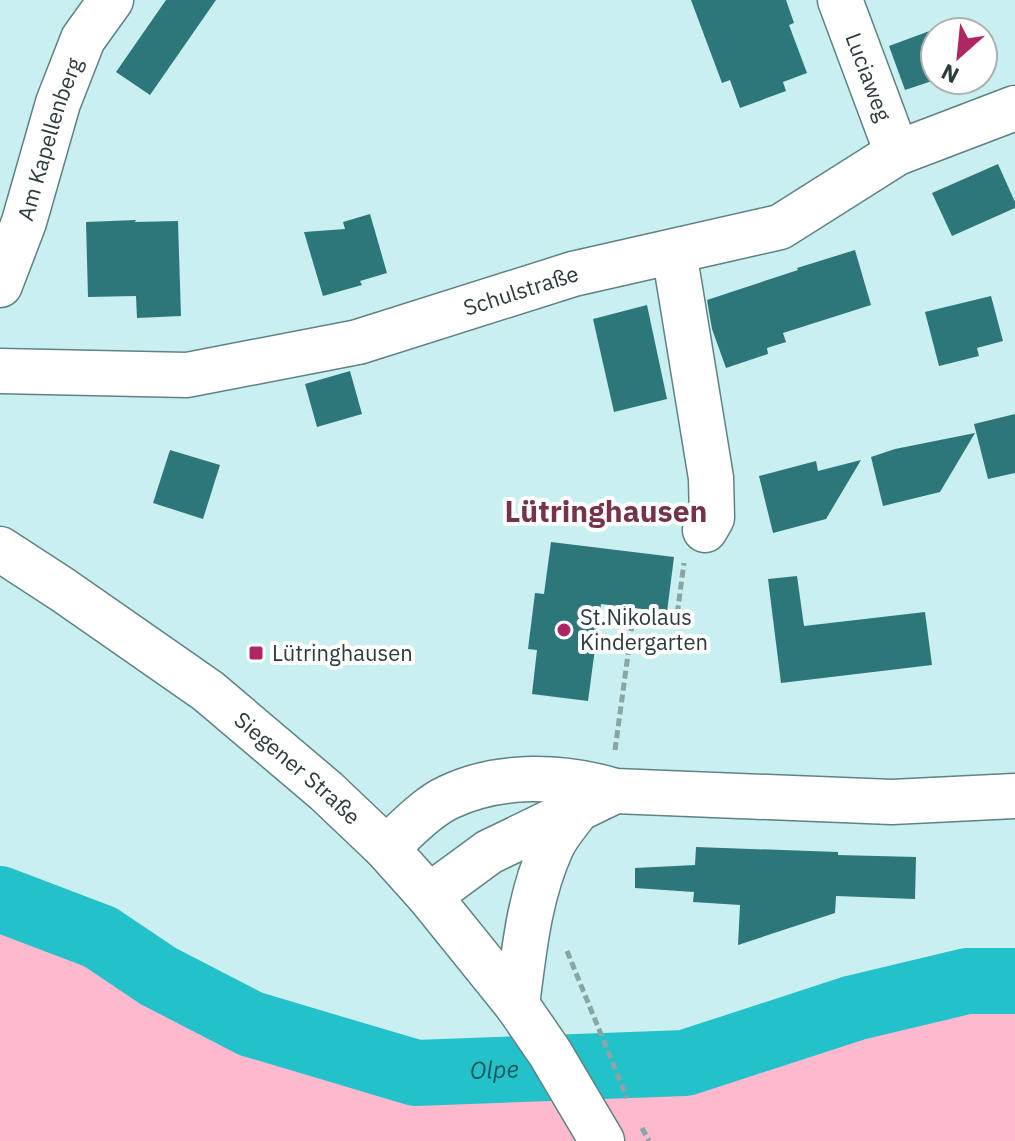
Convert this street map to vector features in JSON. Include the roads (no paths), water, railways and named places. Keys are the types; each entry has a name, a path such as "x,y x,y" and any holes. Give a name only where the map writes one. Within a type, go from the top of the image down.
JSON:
{"street":[{"name":"Am Kapellenberg","path":"0,285 24,222 58,103 83,39 111,0"},
{"name":"Luciaweg","path":"840,0 897,153"},
{"name":"Schulstraße","path":"0,371 187,375 358,342 573,274 780,227 897,153 1014,113"},
{"path":"674,252 711,478 712,518 705,530"},
{"name":"Siegener Straße","path":"0,549 208,691 326,791 386,848 517,1005 602,1141"},
{"path":"386,848 447,798 488,783 540,779 588,783 596,800"},
{"path":"429,896 489,852 596,800 892,802 1015,796"},
{"path":"517,1005 526,930 553,844 596,800"}],"waterway":[{"name":"Olpe","path":"0,899 100,937 158,976 251,1024 416,1073 685,1063 854,1008 967,981 1015,981"}],"place":[{"name":"St.Nikolaus Kindergarten","path":"564,630"},
{"name":"Lütringhausen","path":"256,653"}],"district":[{"name":"Lütringhausen","path":"606,512"}]}
